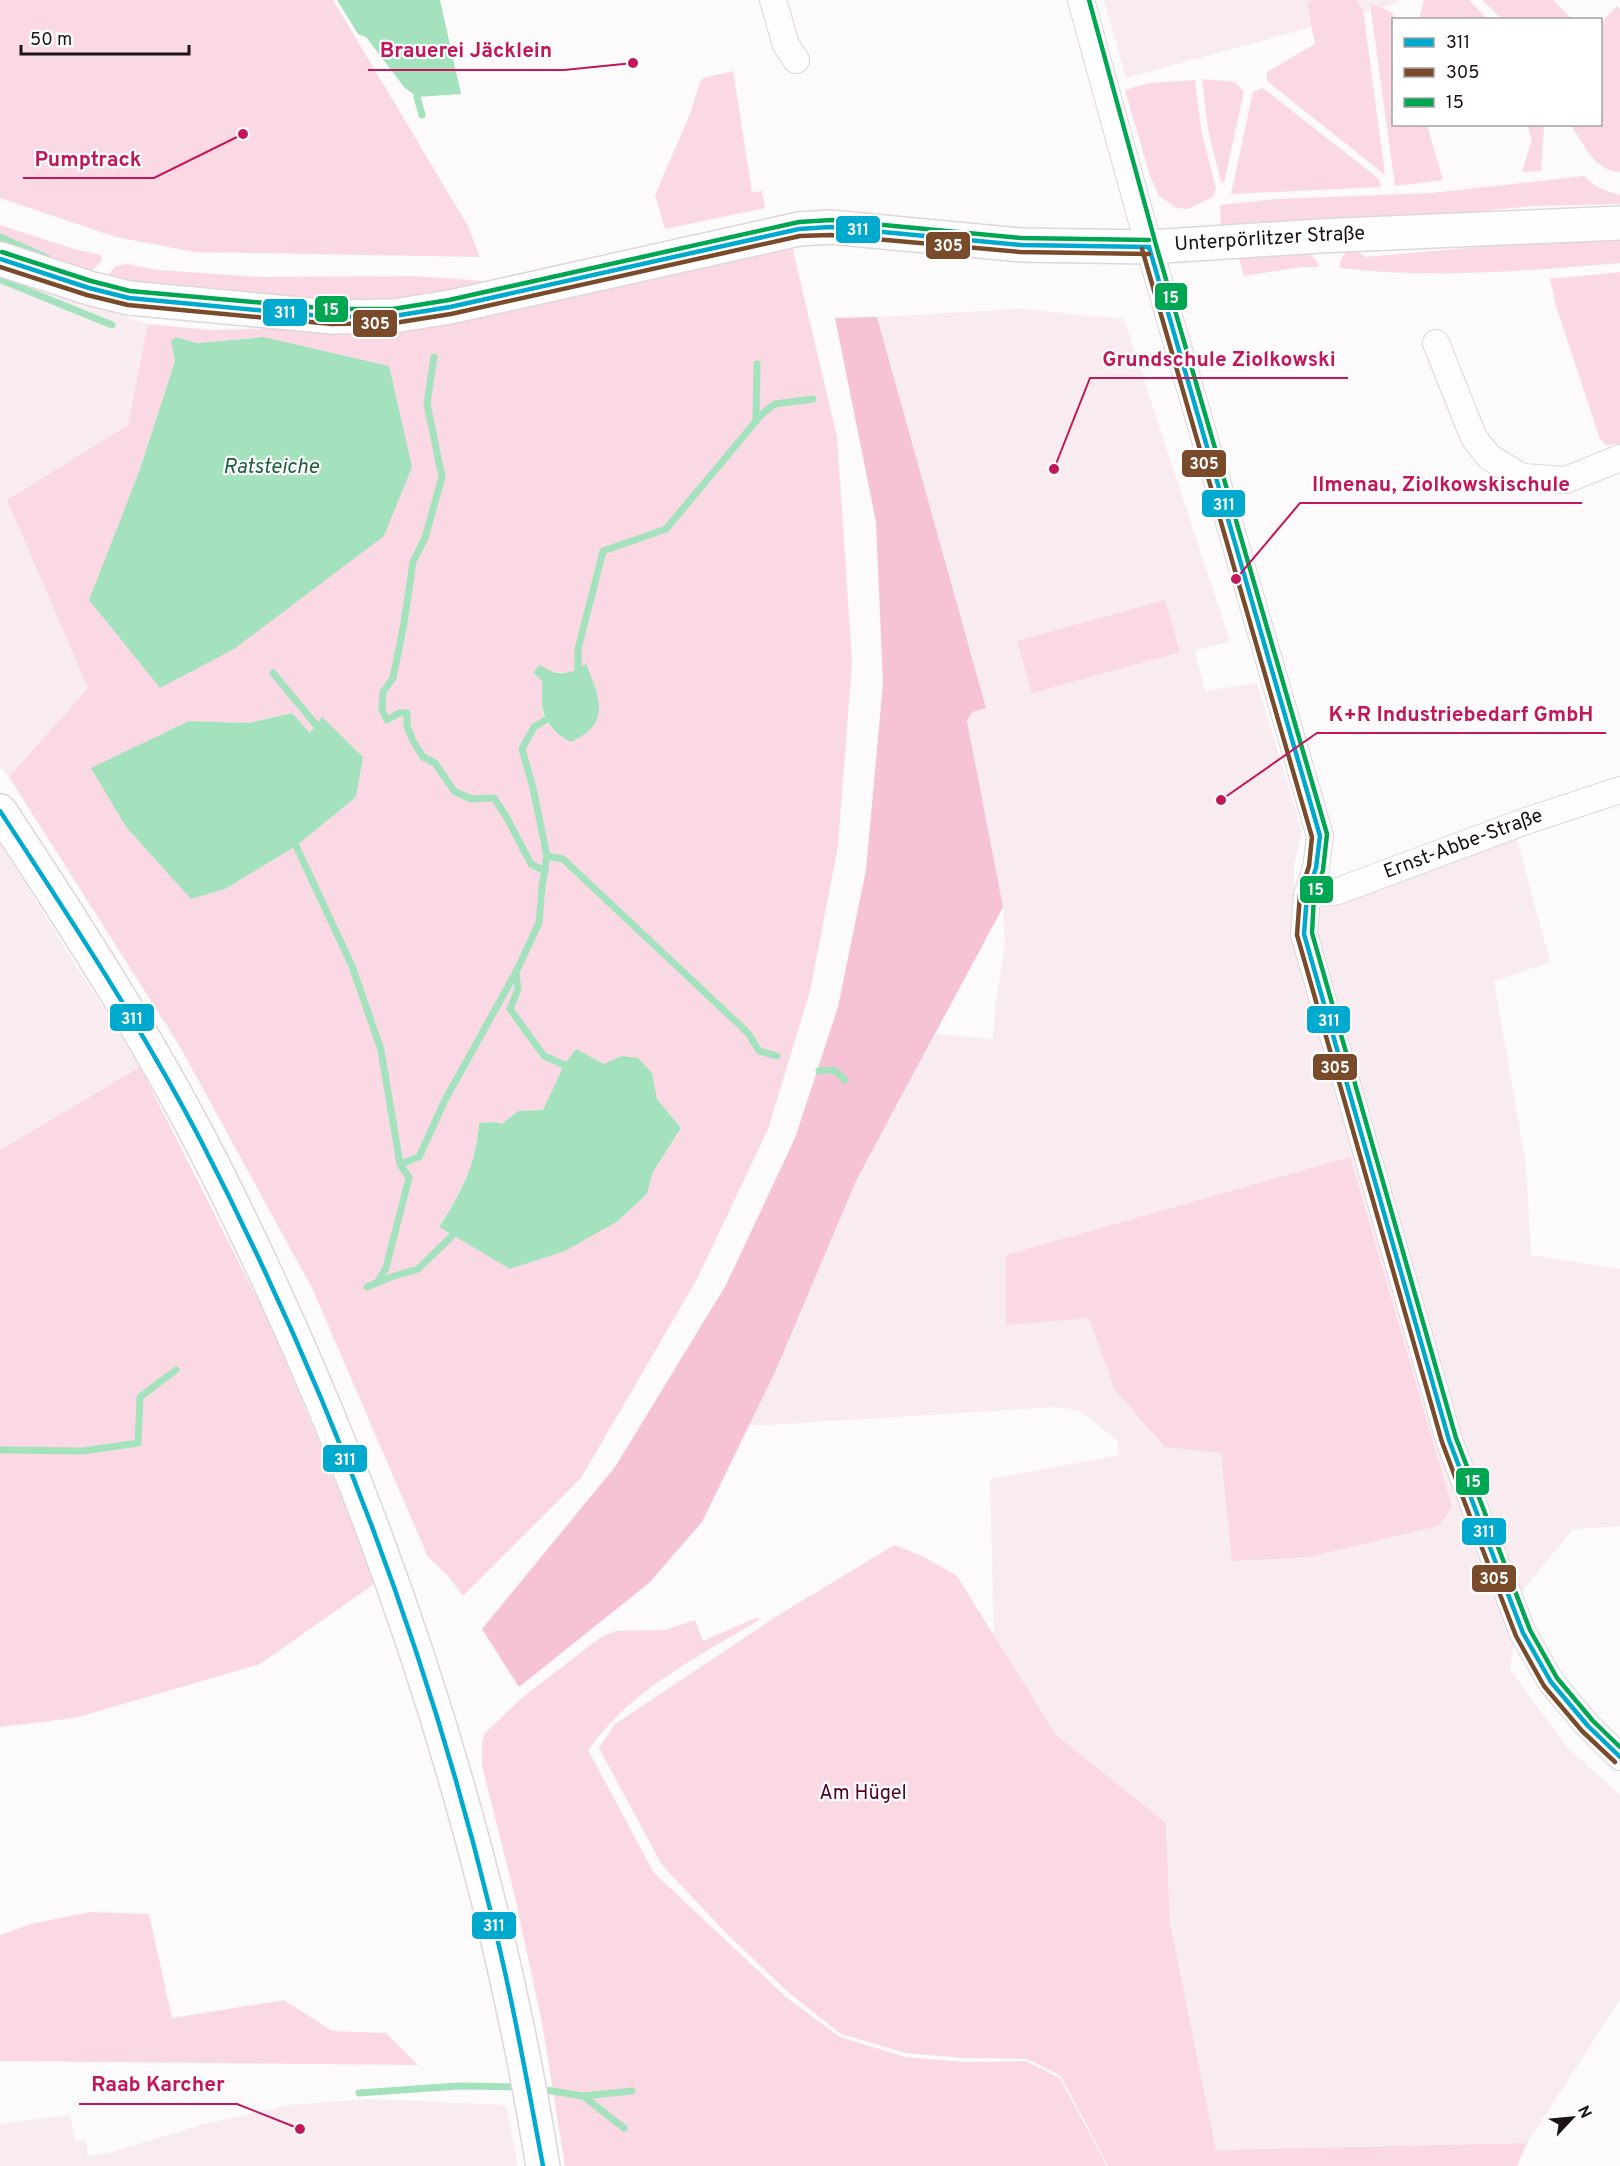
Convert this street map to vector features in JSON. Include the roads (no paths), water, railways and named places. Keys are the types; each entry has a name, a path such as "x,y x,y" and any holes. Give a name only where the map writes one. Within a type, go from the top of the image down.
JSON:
{"street":[{"path":"773,0 786,45 796,60"},
{"path":"1081,0 1149,247 1320,836 1316,868 1307,895 1304,934 1449,1440 1523,1633 1551,1682 1588,1726 1620,1758"},
{"name":"Unterpörlitzer Straße","path":"0,259 89,288 129,298 332,317 394,316 450,307 799,229 830,227 1021,245 1149,247 1620,223"},
{"path":"1436,343 1474,438 1489,458 1522,477 1566,480 1620,458"},
{"name":"Ernst-Abbe-Straße","path":"1307,895 1338,891 1526,821 1620,790"},
{"path":"0,810 110,980 222,1182 313,1375 400,1604 434,1704 479,1864 519,2033 541,2156"}],"water":[{"path":"337,0 440,0 461,94 417,97 404,87 366,37 358,34"},
{"name":"Ratsteiche","path":"176,337 197,343 263,337 389,366 412,467 384,536 234,649 160,688 89,600 139,472 175,361 171,341"},
{"path":"586,664 598,698 598,718 584,735 571,742 556,732 548,723 542,705 542,681 533,672 540,665 563,673"},
{"path":"292,713 310,733 322,717 363,757 356,797 296,846 225,889 191,899 126,827 91,768 189,721 249,723"},
{"path":"576,1049 604,1064 621,1056 638,1058 652,1073 657,1099 681,1128 653,1172 647,1194 618,1221 565,1251 510,1269 439,1227 467,1177 475,1152 479,1123 502,1124 518,1111 543,1110 564,1065"}],"waterway":[{"path":"417,97 422,115"},
{"path":"0,237 47,258"},
{"path":"1,280 112,325"},
{"path":"434,357 427,404 442,477 425,538 413,562 393,678 383,692 382,710 387,720 399,713 407,713 407,726 413,741 423,757 435,763 454,791 471,799 494,798 531,864 545,871"},
{"path":"756,421 757,364"},
{"path":"578,669 578,649 603,551 666,529 762,414 775,404 813,399"},
{"path":"273,673 316,725"},
{"path":"400,1164 419,1157 445,1100 516,972 539,923 547,856 533,788 522,749 534,727 547,719"},
{"path":"296,846 352,966 381,1050 400,1164 409,1178 386,1268 377,1283"},
{"path":"547,856 563,859 748,1033 759,1051 777,1056"},
{"path":"516,972 518,989 510,1009 544,1056 564,1065"},
{"path":"819,1071 834,1070 845,1080"},
{"path":"367,1287 418,1269 453,1235"},
{"path":"0,1450 83,1451 138,1443 140,1397 176,1370"},
{"path":"359,2093 458,2086 519,2087"},
{"path":"539,2089 583,2096 632,2091"},
{"path":"583,2096 624,2128"}],"place":[{"name":"Brauerei Jäcklein","path":"633,63"},
{"name":"Pumptrack","path":"243,134"},
{"name":"Grundschule Ziolkowski","path":"1054,469"},
{"name":"Ilmenau, Ziolkowskischule","path":"1236,579"},
{"name":"K+R Industriebedarf GmbH","path":"1221,800"},
{"name":"Raab Karcher","path":"300,2129"}],"park label":[{"name":"Am Hügel","path":"863,1794"}]}
